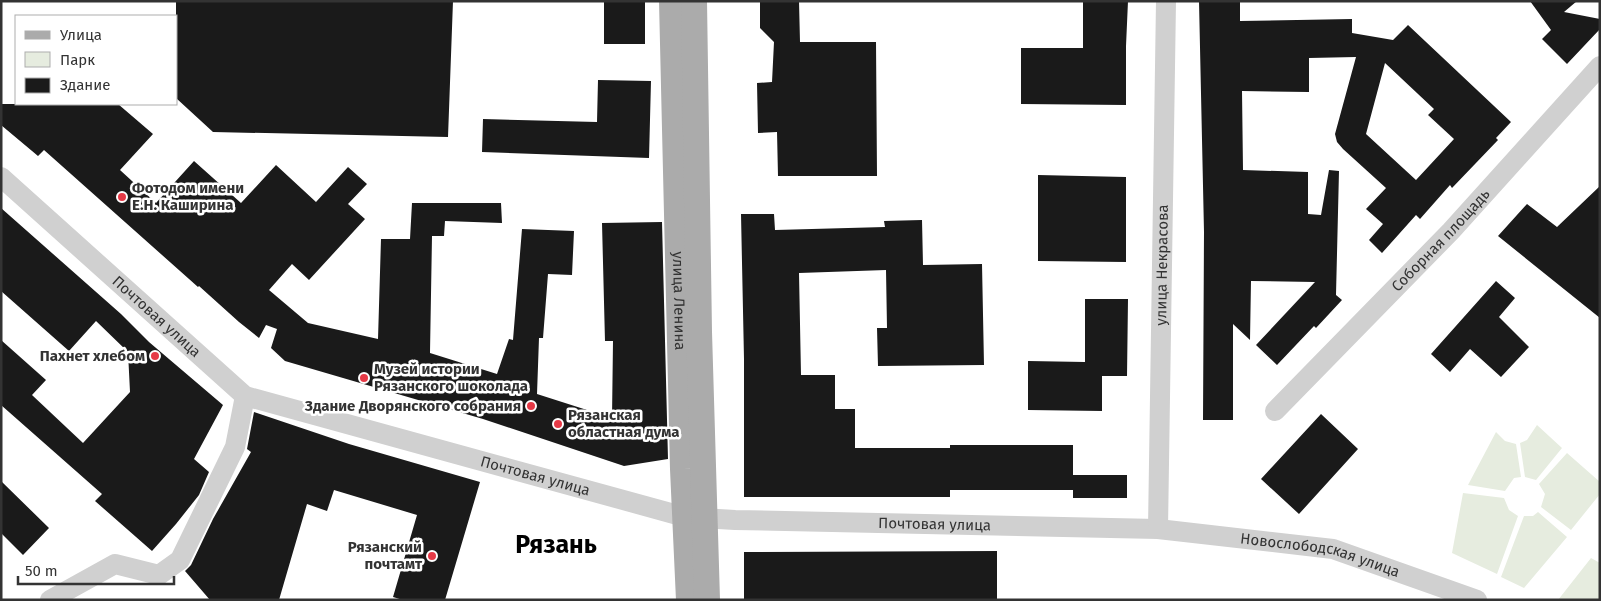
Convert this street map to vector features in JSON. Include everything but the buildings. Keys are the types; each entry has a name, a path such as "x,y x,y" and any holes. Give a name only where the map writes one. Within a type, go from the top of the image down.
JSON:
{"main road":[{"name":"улица Ленина","path":"672,1 695,517 707,600"},
{"name":"улица Ленина","path":"689,600 695,517 699,332 694,1"}],"street":[{"name":"улица Некрасова","path":"1158,529 1166,1"},
{"name":"Соборная площадь","path":"1276,411 1451,231 1600,66"},
{"name":"Почтовая улица","path":"1,177 245,396 695,517 735,520 1158,529"},
{"path":"50,600 115,564 159,574 180,560 235,447 245,396"},
{"name":"Новослободская улица","path":"1158,529 1334,549 1477,600"}],"green space":[{"path":"1537,425 1562,448 1536,480 1525,477 1520,443 1527,440"},
{"path":"1496,432 1505,441 1516,444 1521,477 1514,478 1505,491 1468,485"},
{"path":"1567,453 1600,482 1600,494 1571,530 1541,507 1545,494 1539,484"},
{"path":"1463,493 1504,498 1509,510 1518,516 1497,574 1452,553"},
{"path":"1538,512 1567,537 1524,588 1501,577 1524,516 1533,516"},
{"path":"1591,558 1600,563 1600,600 1558,600"}],"place":[{"name":"Фотодом имени Е.Н. Каширина","path":"122,197"},
{"name":"Пахнет хлебом","path":"155,356"},
{"name":"Музей истории Рязанского шоколада","path":"364,378"},
{"name":"Здание Дворянского собрания","path":"531,406"},
{"name":"Рязанская областная дума","path":"558,424"},
{"name":"Рязанский почтамт","path":"432,556"}],"district":[{"name":"Рязань","path":"556,544"}]}
